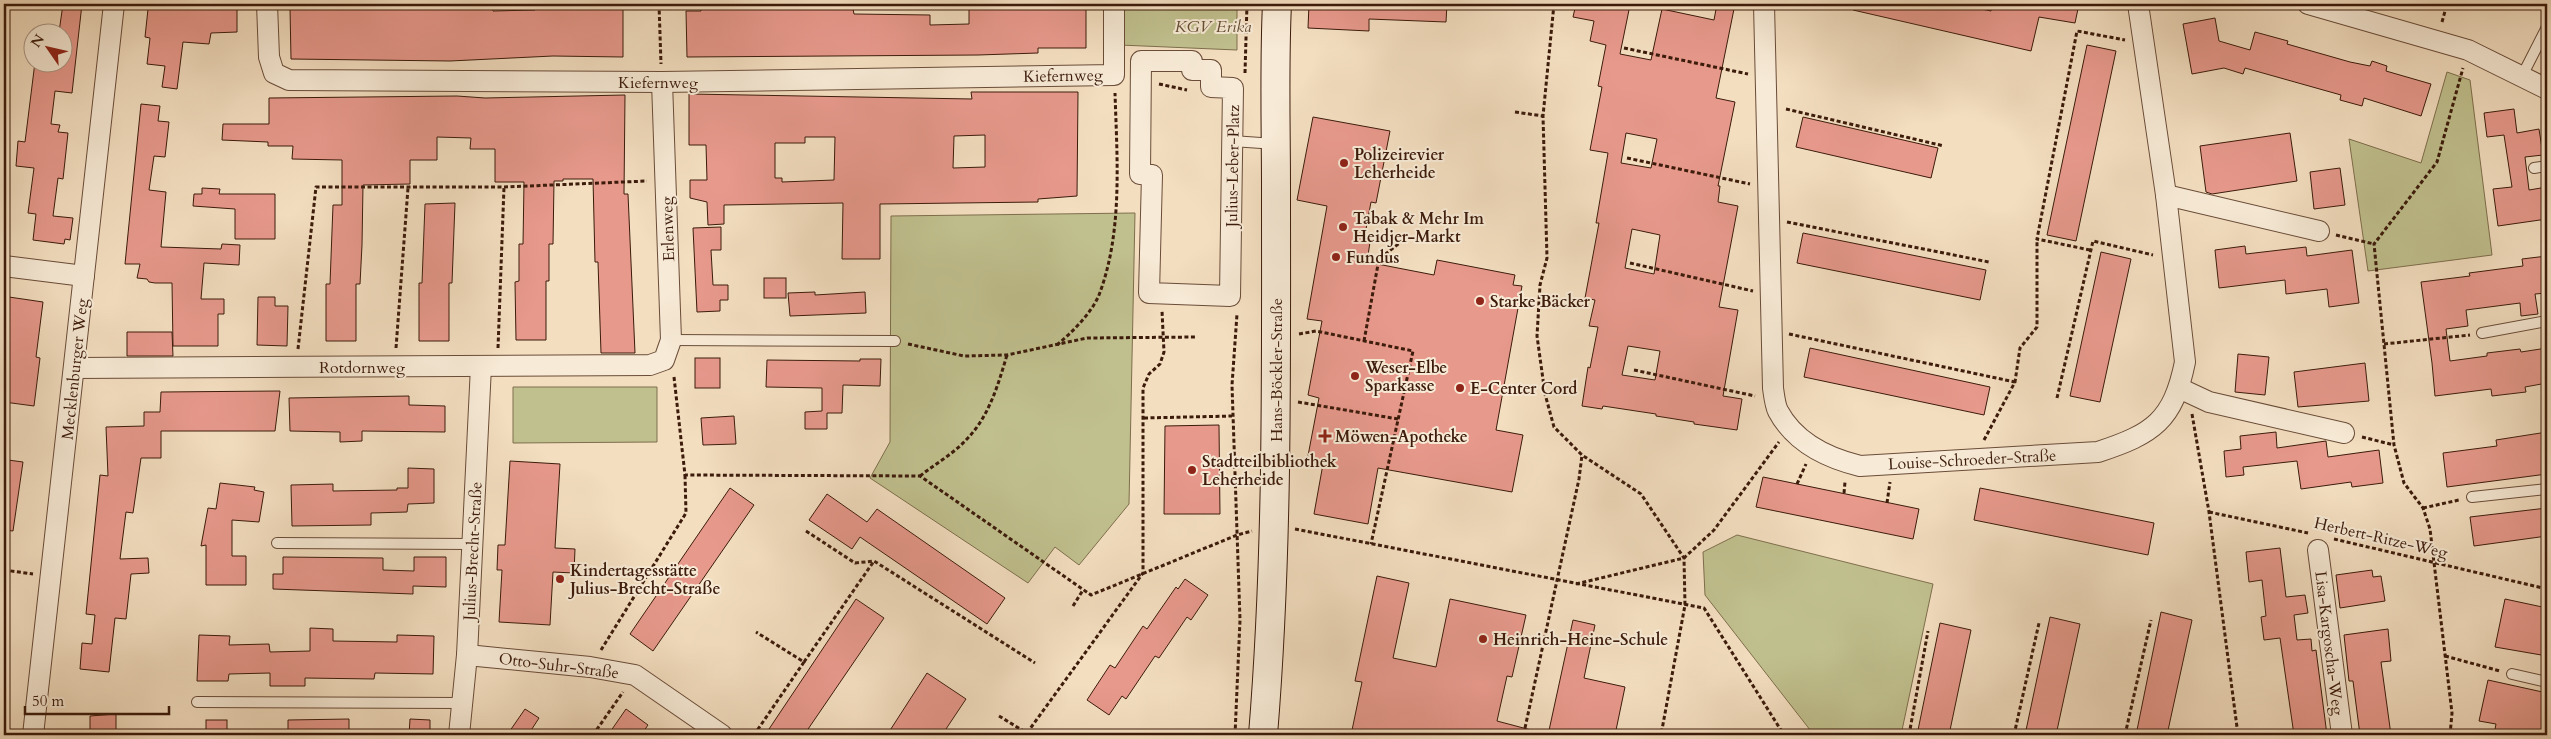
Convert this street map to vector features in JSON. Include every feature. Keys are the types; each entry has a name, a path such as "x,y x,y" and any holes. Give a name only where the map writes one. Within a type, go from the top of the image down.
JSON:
{"street":[{"name":"Mecklenburger Weg","path":"33,735 114,4"},
{"name":"Kiefernweg","path":"267,4 269,57 274,73 289,80 662,82 1114,74"},
{"path":"1114,4 1114,74"},
{"name":"Hans-Böckler-Straße","path":"1263,735 1275,525 1276,144 1274,77 1277,4"},
{"name":"Louise-Schroeder-Straße","path":"1764,4 1771,330 1773,388 1777,410 1790,427 1819,452 1833,459 1860,466 2098,452 2133,440 2148,432 2160,420 2179,388 2185,362 2166,195 2138,4"},
{"path":"2308,4 2468,50 2547,88"},
{"name":"Julius-Leber-Platz","path":"1140,61 1192,61 1192,70 1211,70 1211,87 1233,88 1232,141 1230,296 1149,293 1152,175 1140,174 1140,61"},
{"name":"Erlenweg","path":"657,362 671,340 662,82"},
{"path":"2166,195 2318,231"},
{"path":"4,266 84,276"},
{"name":"Rotdornweg","path":"74,368 489,366 657,362"},
{"name":"Julius-Brecht-Straße","path":"459,735 467,655 472,544 489,366"},
{"path":"2179,388 2209,402 2344,433"},
{"name":"Lisa-Kargoscha-Weg","path":"2321,541 2342,735"},
{"name":"Otto-Suhr-Straße","path":"467,655 590,667 635,675 722,735"}],"lane":[{"path":"2522,76 2547,27"},
{"path":"1232,141 1276,144"},
{"path":"2534,168 2547,166"},
{"path":"2482,333 2547,321"},
{"path":"671,340 895,341"},
{"path":"2472,497 2547,489"},
{"path":"277,543 472,544"},
{"path":"2512,674 2547,682"},
{"path":"197,702 462,703"}],"path":[{"path":"659,4 662,82"},
{"path":"1244,75 1247,4"},
{"path":"1554,4 1543,116 1547,258 1540,285 1537,336 1545,394 1554,427 1582,455 1641,494 1684,558 1684,605 1661,735"},
{"path":"1974,459 2014,382 2020,348 2037,327 2037,239 2077,31 2144,43"},
{"path":"1624,48 1765,78"},
{"path":"2450,735 2452,712 2430,529 2423,508 2404,483 2394,445 2374,244 2437,162 2468,50"},
{"path":"1057,345 1074,330 1098,296 1114,237 1117,154 1114,74"},
{"path":"1766,104 1944,146"},
{"path":"1515,112 1543,116"},
{"path":"1627,158 1768,188"},
{"path":"296,367 316,187 504,187 665,181"},
{"path":"489,366 504,187"},
{"path":"395,366 408,188"},
{"path":"1769,218 1989,262"},
{"path":"2318,231 2374,244"},
{"path":"1364,340 1379,259 1406,238"},
{"path":"2037,239 2090,250"},
{"path":"2057,398 2093,241 2173,260"},
{"path":"1630,263 1770,295"},
{"path":"999,716 1028,734 1143,573 1143,388 1149,374 1160,364 1164,352 1162,293"},
{"path":"1235,735 1240,620 1232,416 1238,304"},
{"path":"1771,330 2014,382"},
{"path":"1276,337 1316,331 1412,351 1371,544"},
{"path":"2384,344 2482,333"},
{"path":"895,341 964,356 1007,356 1087,338 1197,337"},
{"path":"920,476 954,451 975,429 990,404 1007,356"},
{"path":"590,667 686,513 685,475 673,367 657,362"},
{"path":"1634,370 1776,400"},
{"path":"2179,388 2191,406 2209,512 2238,735"},
{"path":"1276,398 1398,419"},
{"path":"1144,418 1232,416"},
{"path":"1574,584 1684,558 1714,530 1790,427"},
{"path":"2344,433 2394,445"},
{"path":"1525,728 1558,581 1579,479 1582,455"},
{"path":"685,475 920,476 1091,595 1237,535 1275,525 1704,608 1784,735"},
{"path":"2423,508 2472,497"},
{"name":"Herbert-Ritze-Weg","path":"2209,512 2321,541 2433,561 2547,589"},
{"path":"806,531 854,563 874,561 1034,663"},
{"path":"754,735 874,561"},
{"path":"4,570 50,576"},
{"path":"1072,606 1083,590"},
{"path":"2125,735 2151,620"},
{"path":"2014,735 2039,623"},
{"path":"1909,735 1928,631"},
{"path":"756,632 804,662"},
{"path":"2445,656 2512,674"},
{"path":"593,735 635,675"}],"green space":[{"name":"KGV Erika","path":"1120,4 1237,4 1237,50 1120,45"},
{"path":"2447,72 2470,80 2492,255 2368,271 2349,139 2421,163"},
{"path":"1135,213 1129,504 1079,565 1055,547 1028,583 870,478 890,442 891,216"},
{"path":"513,387 657,387 657,442 513,443"},
{"path":"1737,535 1933,584 1901,735 1814,735 1705,595 1703,552"}],"building":[{"path":"63,4 82,4 72,93 55,91 51,124 60,125 58,132 68,133 63,179 58,178 53,216 73,218 70,240 65,239 64,244 33,240 36,214 28,213 34,168 16,166 18,141 25,142 34,72 72,72 72,22 60,22"},
{"path":"151,4 237,4 237,32 211,33 209,44 183,42 177,89 162,87 165,66 147,64 150,38 145,37 148,9 150,9"},
{"path":"303,4 492,4 493,11 535,10 535,4 623,4 623,57 553,56 450,61 291,59 290,8 303,8"},
{"path":"701,4 852,4 854,14 930,15 930,25 969,24 969,4 1038,4 1038,7 1086,7 1086,48 1038,48 1038,53 978,55 687,57 686,11 701,11"},
{"path":"1309,4 1447,4 1446,22 1369,19 1369,31 1308,28"},
{"path":"1576,4 1630,5 1620,54 1651,60 1662,9 1714,20 1717,4 1735,4 1716,98 1735,102 1718,186 1720,186 1718,202 1738,206 1719,307 1738,310 1723,396 1742,399 1737,430 1694,424 1694,422 1656,416 1656,414 1603,406 1602,409 1582,406 1588,367 1590,368 1598,327 1589,326 1595,300 1585,298 1599,223 1596,223 1608,153 1590,150 1602,87 1598,86 1606,45 1590,41 1594,21 1573,17","holes":["1626,133 1657,139 1651,168 1621,163","1632,229 1660,235 1654,274 1625,268","1628,346 1660,351 1655,380 1622,375"]},
{"path":"1854,4 1959,4 1991,11 1992,4 2079,4 2075,23 2039,17 2031,51 1853,10"},
{"path":"2215,18 2219,41 2250,50 2255,32 2288,41 2287,44 2350,62 2370,66 2372,61 2387,66 2386,71 2431,84 2421,116 2364,98 2362,106 2340,100 2341,95 2245,68 2243,74 2224,68 2192,74 2183,24"},
{"path":"2087,45 2116,51 2076,241 2047,235"},
{"path":"971,92 1078,92 1077,196 1038,199 1038,202 880,204 880,259 842,259 843,203 724,205 724,224 708,225 707,202 690,198 690,180 707,180 706,145 689,145 689,94 972,99","holes":["985,135 985,167 953,168 954,136","805,137 835,137 834,180 782,182 782,178 775,178 775,143 805,143"]},
{"path":"625,95 624,194 628,194 635,353 601,353 598,262 595,262 593,179 563,179 563,181 554,181 553,244 549,244 549,281 546,281 546,340 516,340 515,282 519,281 519,244 523,244 524,182 495,182 495,149 470,149 471,138 437,137 437,160 410,160 410,184 363,185 360,284 356,284 356,341 326,341 326,284 330,284 333,205 342,205 342,160 292,159 293,146 268,146 268,142 222,140 223,124 269,124 269,98 457,96 485,98"},
{"path":"141,104 160,106 158,121 169,122 165,157 154,156 149,190 166,192 161,247 221,249 222,244 240,245 239,265 204,263 201,299 224,299 224,314 218,314 218,346 173,346 172,283 155,283 149,282 147,279 137,278 140,264 125,264"},
{"path":"2514,109 2517,133 2539,129 2543,155 2525,157 2529,190 2547,187 2547,219 2498,226 2493,189 2512,187 2504,135 2487,137 2484,113"},
{"path":"1313,117 1390,131 1376,203 1371,202 1368,218 1364,241 1370,242 1367,262 1434,275 1437,260 1515,275 1513,285 1522,286 1496,430 1523,435 1512,492 1378,468 1368,524 1314,514 1323,464 1307,461 1319,398 1308,395 1322,321 1307,319 1327,206 1297,200"},
{"path":"1803,117 1938,148 1931,178 1796,147"},
{"path":"2290,133 2297,181 2212,194 2206,192 2200,146"},
{"path":"2340,168 2345,205 2314,209 2310,172"},
{"path":"202,188 220,189 219,194 275,194 275,239 235,239 235,209 193,206 194,194 202,194"},
{"path":"455,203 452,283 449,283 449,341 419,341 419,283 422,283 425,204"},
{"path":"721,227 721,250 711,250 713,285 728,285 728,300 720,300 720,311 697,312 693,228"},
{"path":"1803,233 1986,270 1980,300 1797,263"},
{"path":"2245,246 2246,254 2306,247 2307,256 2352,250 2359,303 2329,307 2327,289 2286,294 2285,280 2219,288 2215,250"},
{"path":"2101,252 2131,259 2100,402 2070,396"},
{"path":"2547,256 2547,293 2535,294 2538,314 2521,316 2520,303 2466,310 2468,326 2446,329 2450,361 2487,356 2487,353 2520,349 2521,352 2547,348 2547,383 2525,387 2526,392 2492,396 2491,389 2435,396 2421,282 2470,276 2469,273 2523,266 2522,259"},
{"path":"764,278 786,278 786,298 764,298"},
{"path":"815,292 815,295 865,292 866,313 790,316 788,293"},
{"path":"9,297 43,302 36,357 40,358 34,406 4,402 4,332"},
{"path":"258,297 275,297 275,306 288,306 287,346 257,345"},
{"path":"127,332 172,332 173,356 127,356"},
{"path":"1810,348 1990,387 1984,415 1804,377"},
{"path":"2238,354 2269,357 2265,395 2235,392"},
{"path":"695,358 720,358 720,388 695,388"},
{"path":"860,359 881,359 880,386 843,385 842,413 827,413 827,429 805,429 805,412 822,411 822,388 766,387 767,360 860,361"},
{"path":"2365,363 2369,401 2298,407 2294,372"},
{"path":"280,391 275,431 161,431 161,458 141,458 133,513 126,512 120,559 148,558 149,573 131,574 126,619 115,618 109,672 80,669 82,643 92,644 95,615 86,614 100,475 108,476 106,427 144,426 144,412 160,412 161,392"},
{"path":"409,396 409,405 445,406 445,432 362,431 362,441 340,442 340,432 290,431 289,398"},
{"path":"734,416 736,444 703,445 701,418"},
{"name":"Stadtteilbibliothek Leherheide","path":"1219,425 1220,514 1164,514 1165,426"},
{"path":"2276,432 2277,448 2326,441 2328,457 2379,450 2383,483 2352,487 2351,482 2301,489 2297,461 2243,467 2244,475 2226,477 2224,451 2241,449 2240,436"},
{"path":"2547,432 2547,474 2447,487 2443,453 2497,446 2496,440"},
{"path":"8,460 23,462 13,531 4,530 4,485"},
{"path":"510,461 560,464 555,548 575,549 574,573 553,572 550,625 499,622 502,570 497,570 498,545 505,545"},
{"path":"408,468 434,469 434,503 408,504 407,512 371,513 371,525 292,526 291,485 333,484 333,491 397,490 397,488 408,488"},
{"path":"1763,477 1919,509 1913,539 1756,507"},
{"path":"220,483 255,487 254,490 264,492 259,522 232,520 232,556 246,556 246,585 206,585 206,545 201,546 208,508 216,509"},
{"path":"730,488 754,505 653,651 630,634"},
{"path":"1980,488 2154,523 2148,555 1974,520"},
{"path":"827,494 867,522 877,509 1005,598 987,624 860,537 852,549 809,520"},
{"path":"2547,508 2547,536 2474,546 2470,517"},
{"path":"2280,548 2286,597 2305,595 2308,613 2294,615 2297,640 2311,639 2312,651 2316,650 2327,735 2294,735 2280,638 2264,640 2261,617 2266,616 2262,580 2249,582 2246,552"},
{"path":"283,557 383,558 383,570 414,571 414,557 446,557 446,587 413,586 413,594 273,589 273,574 283,574"},
{"path":"2372,570 2373,577 2381,576 2385,601 2340,608 2336,575"},
{"path":"1377,576 1409,583 1393,658 1436,667 1450,599 1526,615 1512,677 1507,676 1497,721 1531,730 1531,735 1351,735 1362,682 1355,681"},
{"path":"1185,579 1208,595 1191,620 1187,617 1159,658 1155,656 1126,699 1122,696 1109,715 1087,700 1110,665 1115,668 1143,626 1147,629 1176,587 1178,589"},
{"path":"856,599 884,618 804,735 765,735"},
{"path":"2505,599 2547,608 2547,656 2495,647"},
{"path":"2161,612 2192,620 2167,735 2136,735"},
{"path":"2050,617 2080,624 2056,735 2025,735"},
{"path":"1573,620 1595,625 1584,678 1625,687 1615,735 1548,735"},
{"path":"1940,623 1971,630 1949,735 1917,735"},
{"path":"310,628 333,629 333,641 397,642 397,635 434,636 433,674 375,673 374,679 305,678 305,686 270,686 270,673 229,674 228,681 197,681 199,635 230,636 229,645 269,644 270,652 310,651"},
{"path":"2388,629 2391,661 2381,662 2391,735 2360,735 2353,681 2349,681 2344,635"},
{"path":"927,673 966,699 942,735 887,735"},
{"path":"2488,680 2547,693 2547,735 2518,732 2517,735 2494,735 2496,724 2479,721"},
{"path":"525,709 539,718 528,735 507,735"},
{"path":"626,709 648,725 641,735 608,735"},
{"path":"116,714 116,735 90,735 90,716"},
{"path":"349,719 349,735 288,735 288,720"},
{"path":"410,719 430,720 430,735 409,735"},
{"path":"206,720 227,720 227,735 206,735"}],"place":[{"name":"Polizeirevier Leherheide","path":"1344,163"},
{"name":"Tabak & Mehr Im Heidjer-Markt","path":"1343,227"},
{"name":"Fundus","path":"1336,257"},
{"name":"Starke Bäcker","path":"1480,301"},
{"name":"Weser-Elbe Sparkasse","path":"1355,376"},
{"name":"E-Center Cord","path":"1460,388"},
{"name":"Möwen-Apotheke","path":"1325,436"},
{"name":"Stadtteilbibliothek Leherheide","path":"1192,470"},
{"name":"Kindertagesstätte Julius-Brecht-Straße","path":"560,579"},
{"name":"Heinrich-Heine-Schule","path":"1483,639"}]}
